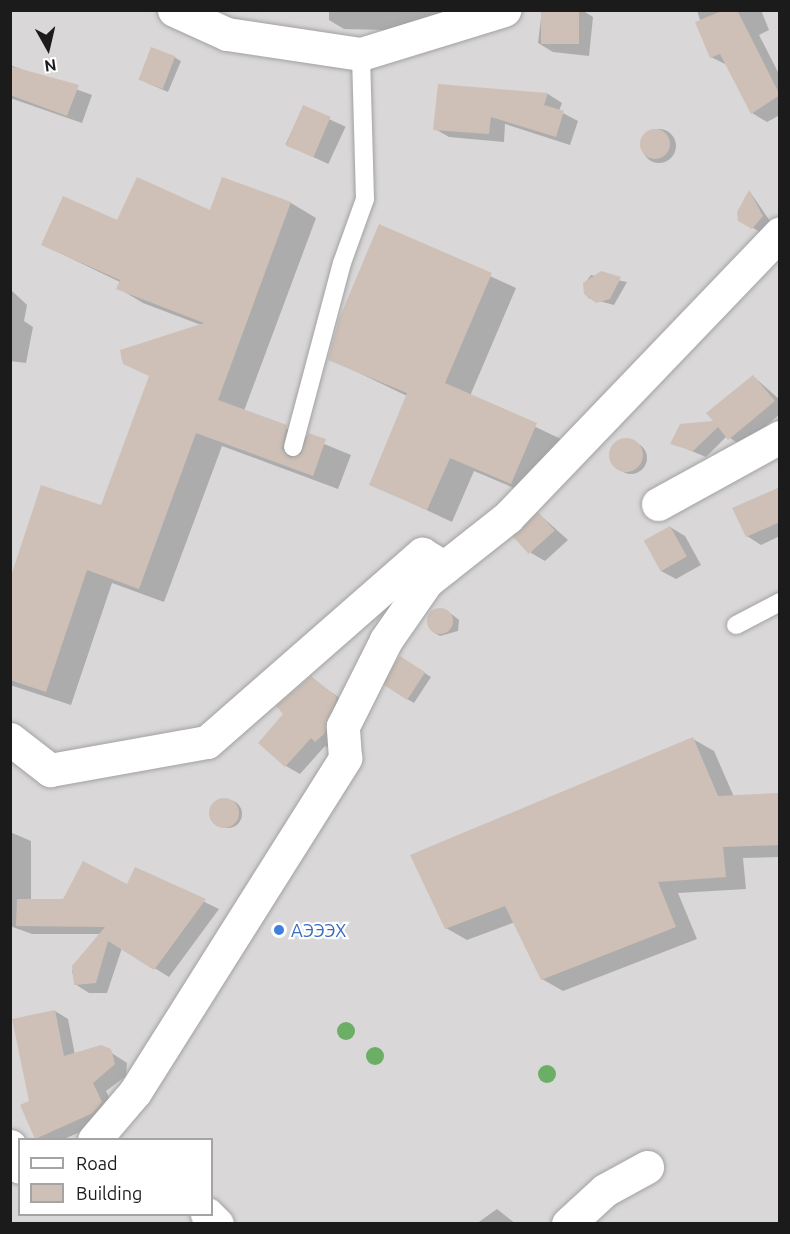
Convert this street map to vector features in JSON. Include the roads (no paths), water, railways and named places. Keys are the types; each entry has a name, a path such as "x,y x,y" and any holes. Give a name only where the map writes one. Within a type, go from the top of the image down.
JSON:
{"street":[{"path":"174,10 227,34 361,54 504,10"},
{"path":"115,1133 345,758 343,726 386,640 427,580 532,493 780,233"},
{"path":"658,504 780,437"},
{"path":"10,739 50,770 207,742 422,554 444,567"},
{"path":"10,1146 18,1163"},
{"path":"568,1224 605,1190 647,1167"}],"lane":[{"path":"293,447 342,263 365,199 361,54"},
{"path":"736,625 780,602"}],"place":[{"name":"АЭЭЭХ","path":"279,930"}]}
